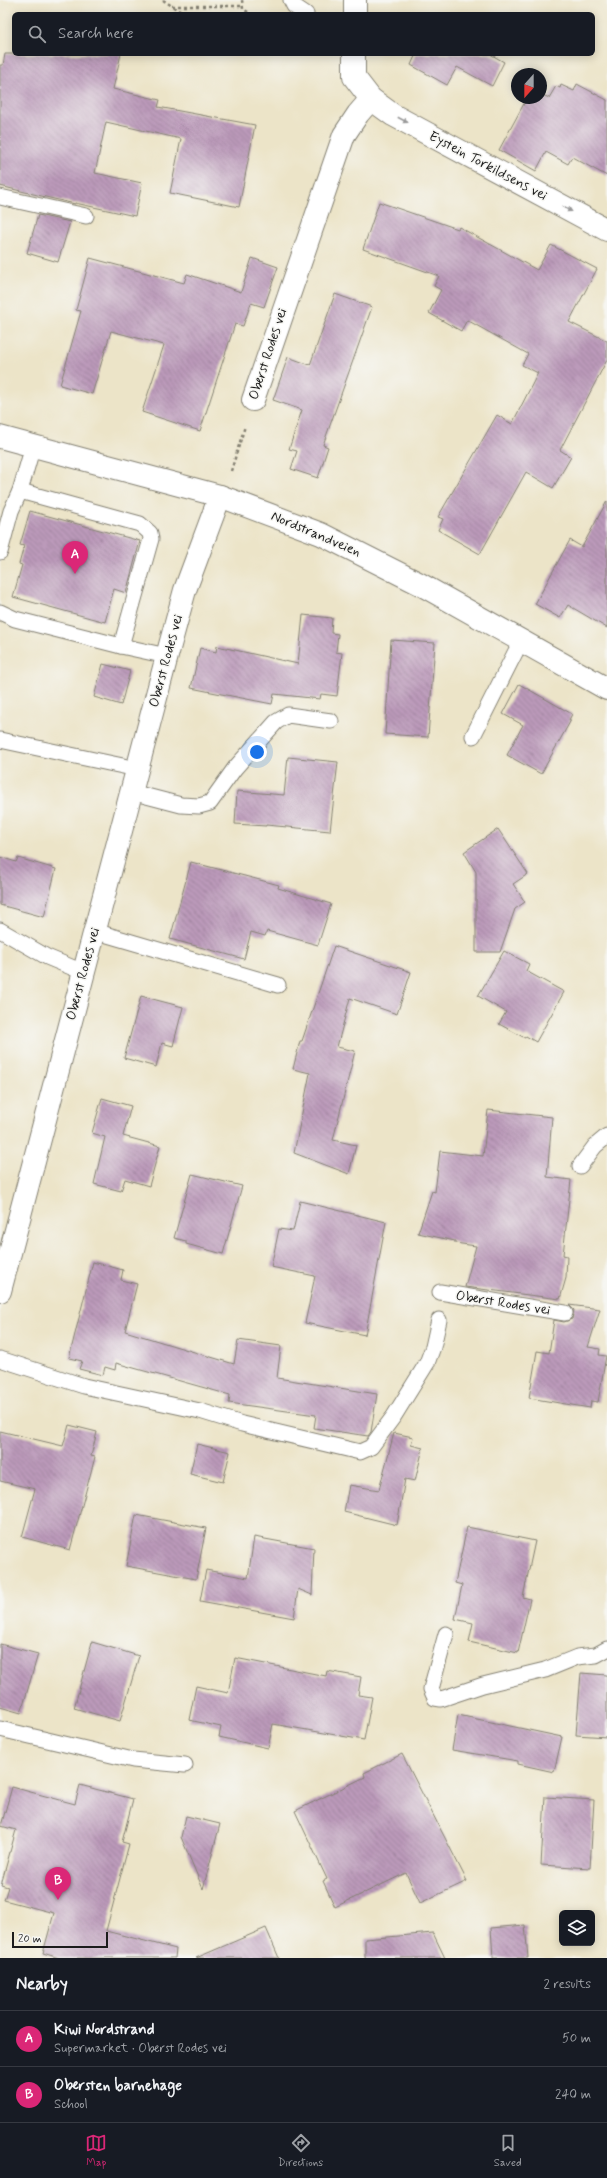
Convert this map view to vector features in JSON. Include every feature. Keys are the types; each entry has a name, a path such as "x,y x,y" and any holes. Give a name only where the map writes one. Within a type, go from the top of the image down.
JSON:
{"street":[{"path":"355,0 355,12"},
{"path":"354,56 354,77 371,99"},
{"name":"Eystein Torkildsens vei","path":"371,99 393,115 607,230"},
{"name":"Oberst Rodes vei","path":"253,400 344,135 358,114 371,99"},
{"name":"Nordstrandveien","path":"0,437 220,496 294,523 346,546 607,689"},
{"name":"Oberst Rodes vei","path":"0,1291 185,590 220,496"}],"lane":[{"path":"291,0 294,6 303,12"},
{"path":"0,197 86,216"},
{"path":"0,552 11,511 20,491 32,446"},
{"path":"20,491 140,524 150,533 150,539 121,646"},
{"path":"0,612 15,619 167,656"},
{"path":"473,736 521,641"},
{"path":"131,792 181,805 200,806 210,802 235,768 276,722 288,715 331,721"},
{"path":"0,740 137,769"},
{"path":"0,930 47,957 83,972"},
{"path":"94,931 278,984"},
{"path":"580,1166 595,1146 607,1136"},
{"name":"Oberst Rodes vei","path":"440,1292 566,1313"},
{"path":"0,1359 84,1386 200,1411 242,1424 360,1452 371,1447 394,1416 427,1363 433,1347 438,1320"},
{"path":"446,1634 431,1689 435,1698 441,1700 483,1685 544,1670 577,1657 596,1655 607,1649"},
{"path":"0,1728 133,1760 185,1764"}],"path":[{"path":"163,0 181,12"},
{"path":"241,6 242,0"},
{"path":"172,6 241,6 248,12"},
{"name":"Oberst Rodes vei","path":"220,496 232,468 253,400"}],"building":[{"path":"5,54 12,54 12,56 121,56 113,89 160,100 158,107 255,125 239,207 170,193 181,139 106,122 95,173 142,183 135,216 75,204 0,186 0,65 3,65"},
{"path":"415,56 494,56 504,62 492,86 457,67 447,85 411,65"},
{"path":"577,84 607,100 607,176 572,157 568,164 546,152 536,171 499,150 524,104 547,104 547,97 549,98 556,86 560,88 561,85 574,91"},
{"path":"379,202 458,229 459,227 537,270 551,245 597,269 569,322 607,341 607,360 560,450 571,457 553,488 526,472 480,554 438,530 443,519 438,517 497,415 512,424 538,373 522,365 528,354 467,320 461,331 429,313 441,290 434,286 439,276 363,249"},
{"path":"38,215 70,222 58,262 27,253"},
{"path":"90,258 184,283 187,274 241,292 252,258 278,267 264,307 251,303 243,326 235,324 200,431 142,412 164,345 111,331 92,394 60,385 81,311 76,310"},
{"path":"335,294 372,307 323,445 328,447 318,478 291,469 297,451 289,449 302,410 273,400 288,357 310,365"},
{"path":"607,501 607,628 568,605 560,618 535,604 570,540 582,547"},
{"path":"30,511 140,541 126,593 114,589 105,622 13,597 22,565 19,564 24,546 20,545"},
{"path":"303,615 332,618 331,633 338,634 336,652 342,653 337,696 321,694 320,699 274,694 272,704 191,688 200,648 216,652 217,646 298,664"},
{"path":"391,640 435,643 428,737 385,734"},
{"path":"103,664 130,671 121,705 94,697"},
{"path":"519,684 572,714 569,720 571,720 541,774 507,755 523,725 503,714"},
{"path":"288,757 338,762 330,831 266,825 235,824 237,791 284,795"},
{"path":"498,829 528,874 513,884 525,902 515,909 500,952 476,952 476,872 464,852"},
{"path":"0,857 16,862 18,858 56,869 44,917 0,905"},
{"path":"191,862 279,885 278,888 331,904 318,945 267,931 265,936 251,932 244,959 170,939"},
{"path":"334,946 411,972 397,1014 350,998 337,1047 355,1051 333,1140 356,1145 349,1174 294,1153 310,1073 293,1069 300,1041 302,1041"},
{"path":"504,951 529,964 526,971 564,992 536,1042 526,1036 525,1038 499,1024 506,1012 478,996"},
{"path":"141,996 183,1007 173,1046 162,1043 156,1067 124,1058"},
{"path":"102,1098 131,1106 123,1136 160,1146 149,1186 125,1179 121,1191 94,1184 105,1137 92,1133"},
{"path":"488,1110 552,1117 547,1177 571,1180 563,1255 567,1256 566,1278 560,1299 465,1287 476,1246 455,1243 455,1241 418,1233 432,1191 435,1192 440,1151 483,1156"},
{"path":"192,1174 242,1186 223,1254 186,1244 186,1241 174,1238"},
{"path":"300,1201 386,1222 365,1335 305,1323 315,1276 271,1267 279,1229 293,1231"},
{"path":"93,1262 123,1270 121,1280 137,1284 125,1331 234,1364 238,1340 281,1346 277,1378 377,1394 371,1432 368,1436 314,1428 316,1415 229,1403 230,1395 116,1363 115,1370 105,1367 103,1375 79,1369 82,1361 69,1358"},
{"path":"569,1305 600,1309 588,1347 600,1349 599,1355 606,1356 598,1402 591,1401 590,1408 529,1398 537,1351 549,1353 554,1320 564,1322 572,1319 574,1310"},
{"path":"69,1425 97,1432 91,1456 95,1457 70,1550 22,1537 35,1489 0,1481 0,1431 63,1446"},
{"path":"394,1433 413,1437 411,1445 423,1448 415,1481 405,1479 397,1525 344,1512 349,1485 379,1490"},
{"path":"197,1444 230,1452 223,1482 190,1474"},
{"path":"136,1515 206,1528 196,1579 126,1566"},
{"path":"467,1527 535,1541 523,1597 530,1599 518,1653 469,1642 473,1623 455,1619 462,1585 455,1583"},
{"path":"254,1537 314,1548 312,1595 298,1589 294,1618 200,1601 206,1570 248,1578"},
{"path":"92,1642 139,1656 120,1721 74,1708"},
{"path":"0,1644 38,1654 21,1713 0,1707"},
{"path":"235,1658 326,1676 327,1671 361,1677 358,1695 372,1697 364,1740 273,1724 268,1748 219,1737 221,1727 189,1720 196,1686 228,1693"},
{"path":"581,1673 607,1675 607,1737 576,1735"},
{"path":"458,1715 562,1737 554,1772 518,1764 518,1761 452,1750"},
{"path":"402,1754 467,1881 420,1903 406,1873 335,1907 323,1881 327,1879 295,1811 365,1777 364,1773"},
{"path":"80,1785 133,1799 122,1842 129,1844 106,1931 176,1949 175,1958 59,1958 43,1953 54,1913 4,1900 8,1887 1,1885 16,1830 1,1826 12,1787 75,1804"},
{"path":"545,1797 594,1800 590,1868 541,1865"},
{"path":"186,1816 220,1824 203,1889 181,1837"},
{"path":"525,1925 528,1958 493,1958 491,1928"},
{"path":"266,1928 279,1958 196,1958"},
{"path":"433,1933 445,1958 365,1958 365,1939"}],"place":[{"name":"Kiwi Nordstrand","path":"75,574"},
{"name":"Obersten barnehage","path":"58,1900"}]}
